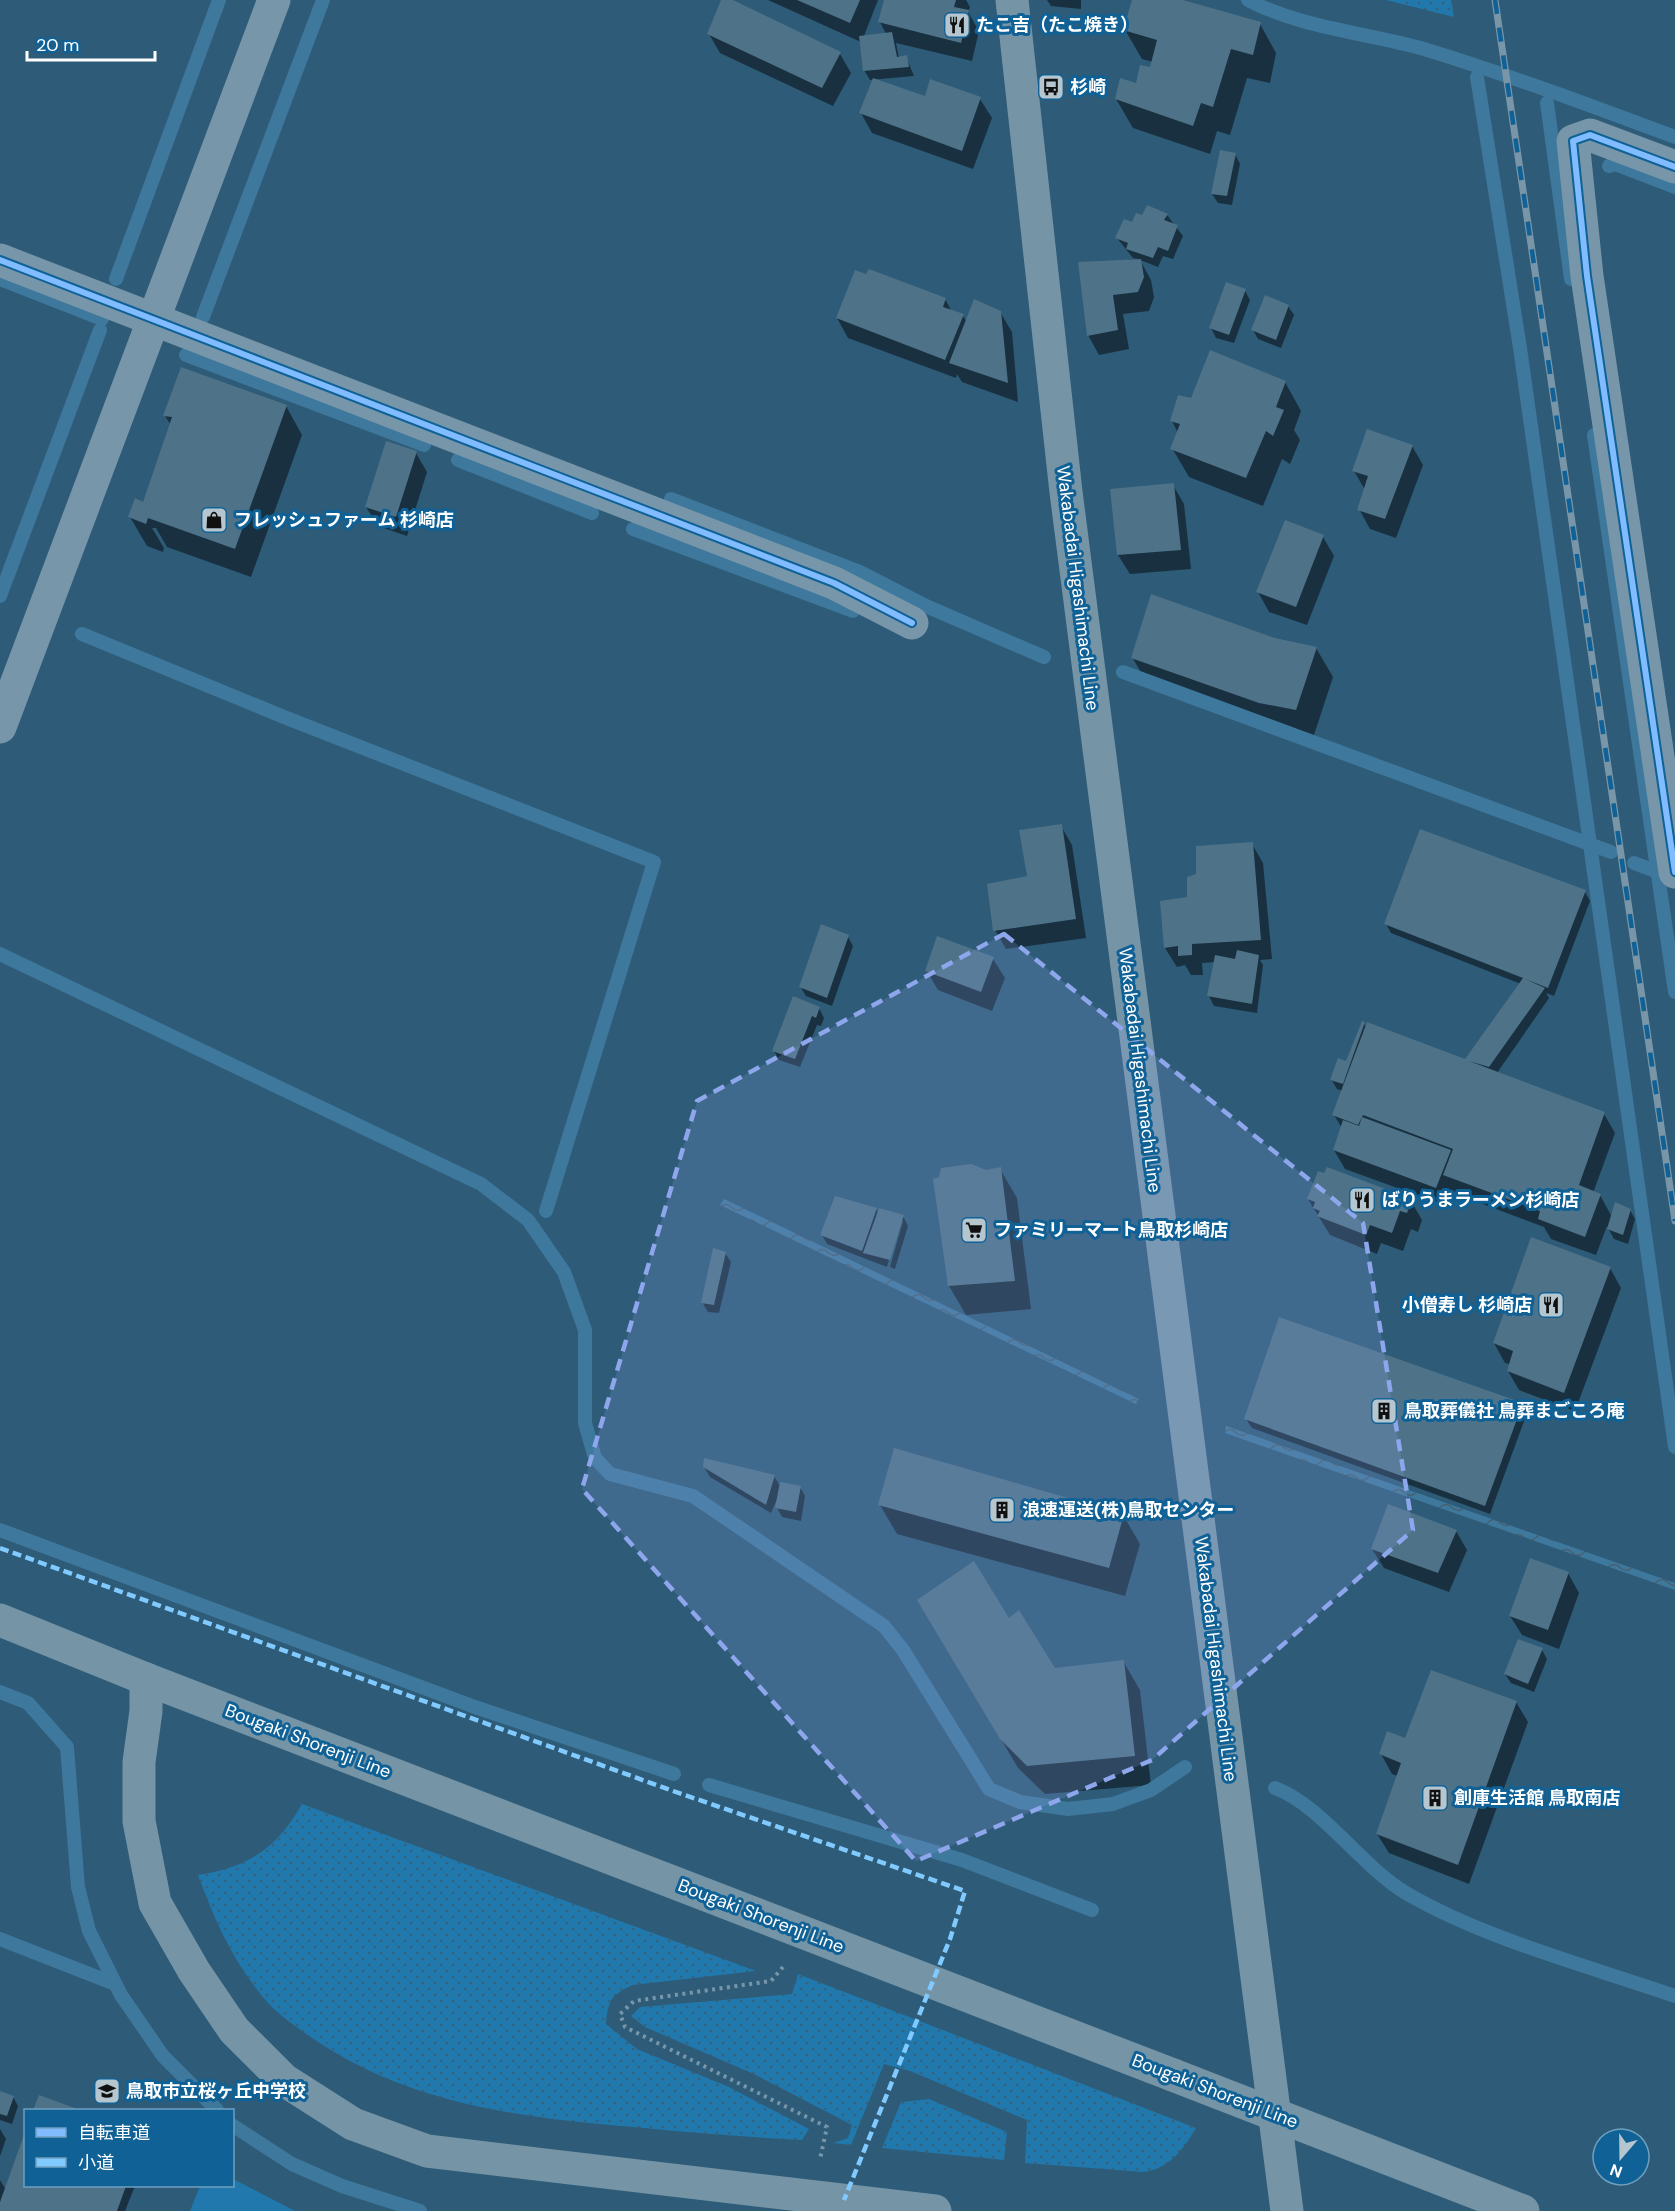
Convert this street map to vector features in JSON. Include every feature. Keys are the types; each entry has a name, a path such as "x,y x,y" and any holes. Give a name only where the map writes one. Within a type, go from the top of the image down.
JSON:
{"main road":[{"name":"Wakabadai Higashimachi Line","path":"1012,0 1066,492 1287,2211"},
{"name":"Bougaki Shorenji Line","path":"0,1620 146,1679 1523,2211"},
{"path":"146,1679 146,1711 139,1762 138,1821 155,1902 194,1971 234,2030 284,2080 353,2124 428,2151 935,2211"}],"street":[{"path":"0,727 274,0"},
{"path":"1675,167 1590,135 1573,141 1587,276 1675,872"},
{"path":"0,260 834,583 912,623"}],"path":[{"path":"783,1967 771,1981 634,2001 620,2014 625,2027 827,2127 820,2160"}],"highlighted area":[{"path":"1004,934 1363,1223 1413,1530 1152,1760 916,1861 582,1489 697,1101"}],"shaded area":[{"path":"1386,0 1451,0 1454,17"},
{"path":"302,1804 756,1971 633,1985 612,1999 606,2024 637,2049 729,2087 809,2129 802,2140 697,2133 554,2119 476,2106 401,2084 364,2068 308,2035 274,2009 238,1963 220,1929 198,1875 232,1867 259,1853 282,1833"},
{"path":"798,1974 1196,2128 1186,2144 1168,2163 1143,2172 1025,2163 1027,2120 910,2071 884,2064 851,2145 833,2143 848,2138 852,2125 756,2075 645,2027 631,2016 640,2007 792,1994"},
{"path":"929,2099 1007,2132 1004,2160 882,2148 901,2102"},
{"path":"234,2180 295,2211 190,2211 200,2187 234,2187"}],"water":[{"path":"724,1199 1139,1399 1136,1404 720,1205"},
{"path":"1226,1426 1675,1583 1675,1590 1225,1433"}],"building":[{"path":"721,0 733,0 841,52 822,88 707,34"},
{"path":"797,0 860,0 850,23"},
{"path":"884,0 956,0 954,7 969,10 961,43 878,22"},
{"path":"1132,0 1183,0 1261,22 1253,55 1231,49 1213,107 1201,103 1193,126 1115,99 1120,78 1136,83 1140,65 1150,67 1157,40 1123,30"},
{"path":"892,32 897,57 907,55 909,67 863,71 859,36"},
{"path":"873,78 925,96 930,79 981,97 962,151 859,113"},
{"path":"1220,150 1236,153 1227,196 1211,194"},
{"path":"1147,205 1168,214 1164,220 1178,225 1168,251 1158,247 1153,258 1126,249 1128,243 1115,238 1124,219 1132,222 1136,213 1142,215"},
{"path":"1141,259 1144,277 1138,292 1113,295 1118,330 1087,336 1078,262"},
{"path":"869,269 946,298 943,307 964,314 945,360 836,318 855,270 866,274"},
{"path":"1226,282 1246,289 1229,335 1209,328"},
{"path":"1265,295 1289,305 1276,340 1251,330"},
{"path":"974,299 1001,311 1008,383 949,363"},
{"path":"1210,350 1286,381 1276,407 1284,410 1273,436 1266,431 1246,478 1170,449 1180,424 1170,421 1178,395 1191,398"},
{"path":"181,367 287,405 235,549 148,518 146,524 128,517 135,498 143,502 172,417 163,416"},
{"path":"1367,429 1413,445 1385,519 1357,510 1368,476 1352,471"},
{"path":"386,441 417,451 396,517 365,507"},
{"path":"1174,483 1181,550 1117,555 1110,489"},
{"path":"1285,520 1324,535 1296,607 1256,592"},
{"path":"1151,594 1275,638 1317,647 1296,710 1259,703 1131,658"},
{"path":"1062,824 1076,919 993,931 987,884 1027,876 1019,830"},
{"path":"1420,829 1586,890 1548,988 1525,979 1545,988 1489,1067 1469,1061 1605,1112 1579,1185 1601,1194 1585,1237 1538,1219 1540,1211 1443,1175 1453,1149 1363,1115 1358,1125 1332,1115 1367,1022 1465,1059 1523,978 1384,924"},
{"path":"1253,842 1261,940 1192,944 1192,955 1178,956 1178,946 1164,948 1160,901 1187,897 1187,877 1196,874 1196,846"},
{"path":"821,924 849,935 827,998 799,987"},
{"path":"937,936 994,957 981,992 925,971"},
{"path":"1237,950 1259,955 1252,1004 1207,996 1215,955 1235,959"},
{"path":"793,996 820,1007 816,1018 812,1016 795,1059 772,1051"},
{"path":"1362,1021 1365,1022 1343,1084 1330,1080 1338,1058 1346,1061"},
{"path":"1362,1117 1451,1150 1436,1188 1333,1150 1343,1120 1359,1126"},
{"name":"ファミリーマート鳥取杉崎店","path":"971,1164 986,1170 1001,1167 1015,1281 948,1286 933,1179 939,1177 941,1168"},
{"name":"ばりうまラーメン杉崎店","path":"1327,1167 1412,1199 1407,1213 1400,1211 1392,1233 1370,1225 1366,1235 1317,1216 1320,1211 1313,1208 1315,1202 1307,1199 1318,1171 1324,1173"},
{"path":"835,1196 877,1208 862,1251 820,1235"},
{"path":"1615,1202 1631,1209 1623,1235 1607,1229"},
{"path":"879,1208 904,1215 890,1260 863,1253"},
{"name":"小僧寿し 杉崎店","path":"1531,1237 1611,1267 1564,1393 1507,1371 1513,1351 1493,1343"},
{"path":"713,1248 726,1252 714,1305 701,1303"},
{"name":"鳥取葬儀社 鳥葬まごころ庵","path":"1279,1317 1523,1403 1485,1506 1244,1419"},
{"name":"浪速運送(株)鳥取センター","path":"894,1448 1124,1514 1109,1568 878,1505"},
{"path":"704,1458 775,1475 766,1505 703,1467"},
{"path":"780,1482 801,1486 796,1512 775,1508"},
{"path":"1388,1504 1457,1530 1438,1573 1371,1549"},
{"path":"1530,1558 1569,1572 1548,1630 1509,1616"},
{"path":"974,1561 1009,1618 1019,1610 1055,1668 1124,1660 1135,1756 1027,1766 1000,1739 917,1600"},
{"path":"1518,1639 1543,1648 1528,1684 1504,1674"},
{"name":"創庫生活館 鳥取南店","path":"1431,1670 1517,1701 1458,1865 1376,1834 1401,1763 1379,1754 1387,1731 1405,1738"},
{"path":"0,2091 14,2096 7,2116 0,2114"},
{"path":"39,2095 77,2109 33,2109"},
{"path":"24,2135 24,2187 126,2187 117,2211 0,2211 0,2202"}],"waterway":[{"path":"116,279 219,0"},
{"path":"203,317 323,0"},
{"path":"1248,0 1269,10 1312,24 1402,43 1456,59 1675,137"},
{"path":"1477,77 1520,348 1675,1447"},
{"path":"1547,103 1571,279"},
{"path":"1609,166 1615,164 1675,187"},
{"path":"0,279 102,319"},
{"path":"0,596 100,330"},
{"path":"186,355 424,445"},
{"path":"1594,435 1675,992"},
{"path":"458,460 592,513"},
{"path":"671,499 860,572 926,606 1044,657"},
{"path":"633,529 853,611"},
{"path":"82,634 284,717 654,862 546,1211"},
{"path":"1123,672 1611,852"},
{"path":"1634,863 1658,872"},
{"path":"0,954 481,1184 528,1220 564,1272 585,1330 585,1423 595,1458 610,1474 693,1496 884,1626 903,1650 989,1789 1020,1802 1068,1809 1113,1804 1151,1790 1185,1767"},
{"path":"0,1530 475,1707 674,1774"},
{"path":"0,1692 28,1703 67,1747 78,1887 89,1931 121,1995 163,2056 216,2109"},
{"path":"709,1785 962,1860 1092,1910"},
{"path":"1275,1788 1309,1808 1389,1881 1436,1909 1502,1938 1675,1996"},
{"path":"0,1939 115,1984"},
{"path":"234,2126 292,2164 342,2186 420,2211"}],"railway":[{"path":"1495,0 1675,1221"}],"marked path":[{"path":"0,1548 673,1791 965,1891 950,1939 844,2200"}],"cycle path":[{"path":"1675,167 1590,135 1573,141 1587,276 1675,872"},
{"path":"0,260 834,583 912,623"}],"place":[{"name":"たこ吉（たこ焼き）","path":"957,25"},
{"name":"杉崎","path":"1051,87"},
{"name":"フレッシュファーム 杉崎店","path":"214,520"},
{"name":"ばりうまラーメン杉崎店","path":"1362,1200"},
{"name":"ファミリーマート鳥取杉崎店","path":"974,1230"},
{"name":"小僧寿し 杉崎店","path":"1551,1305"},
{"name":"鳥取葬儀社 鳥葬まごころ庵","path":"1384,1411"},
{"name":"浪速運送(株)鳥取センター","path":"1002,1510"},
{"name":"創庫生活館 鳥取南店","path":"1435,1798"},
{"name":"鳥取市立桜ヶ丘中学校","path":"107,2091"}]}
